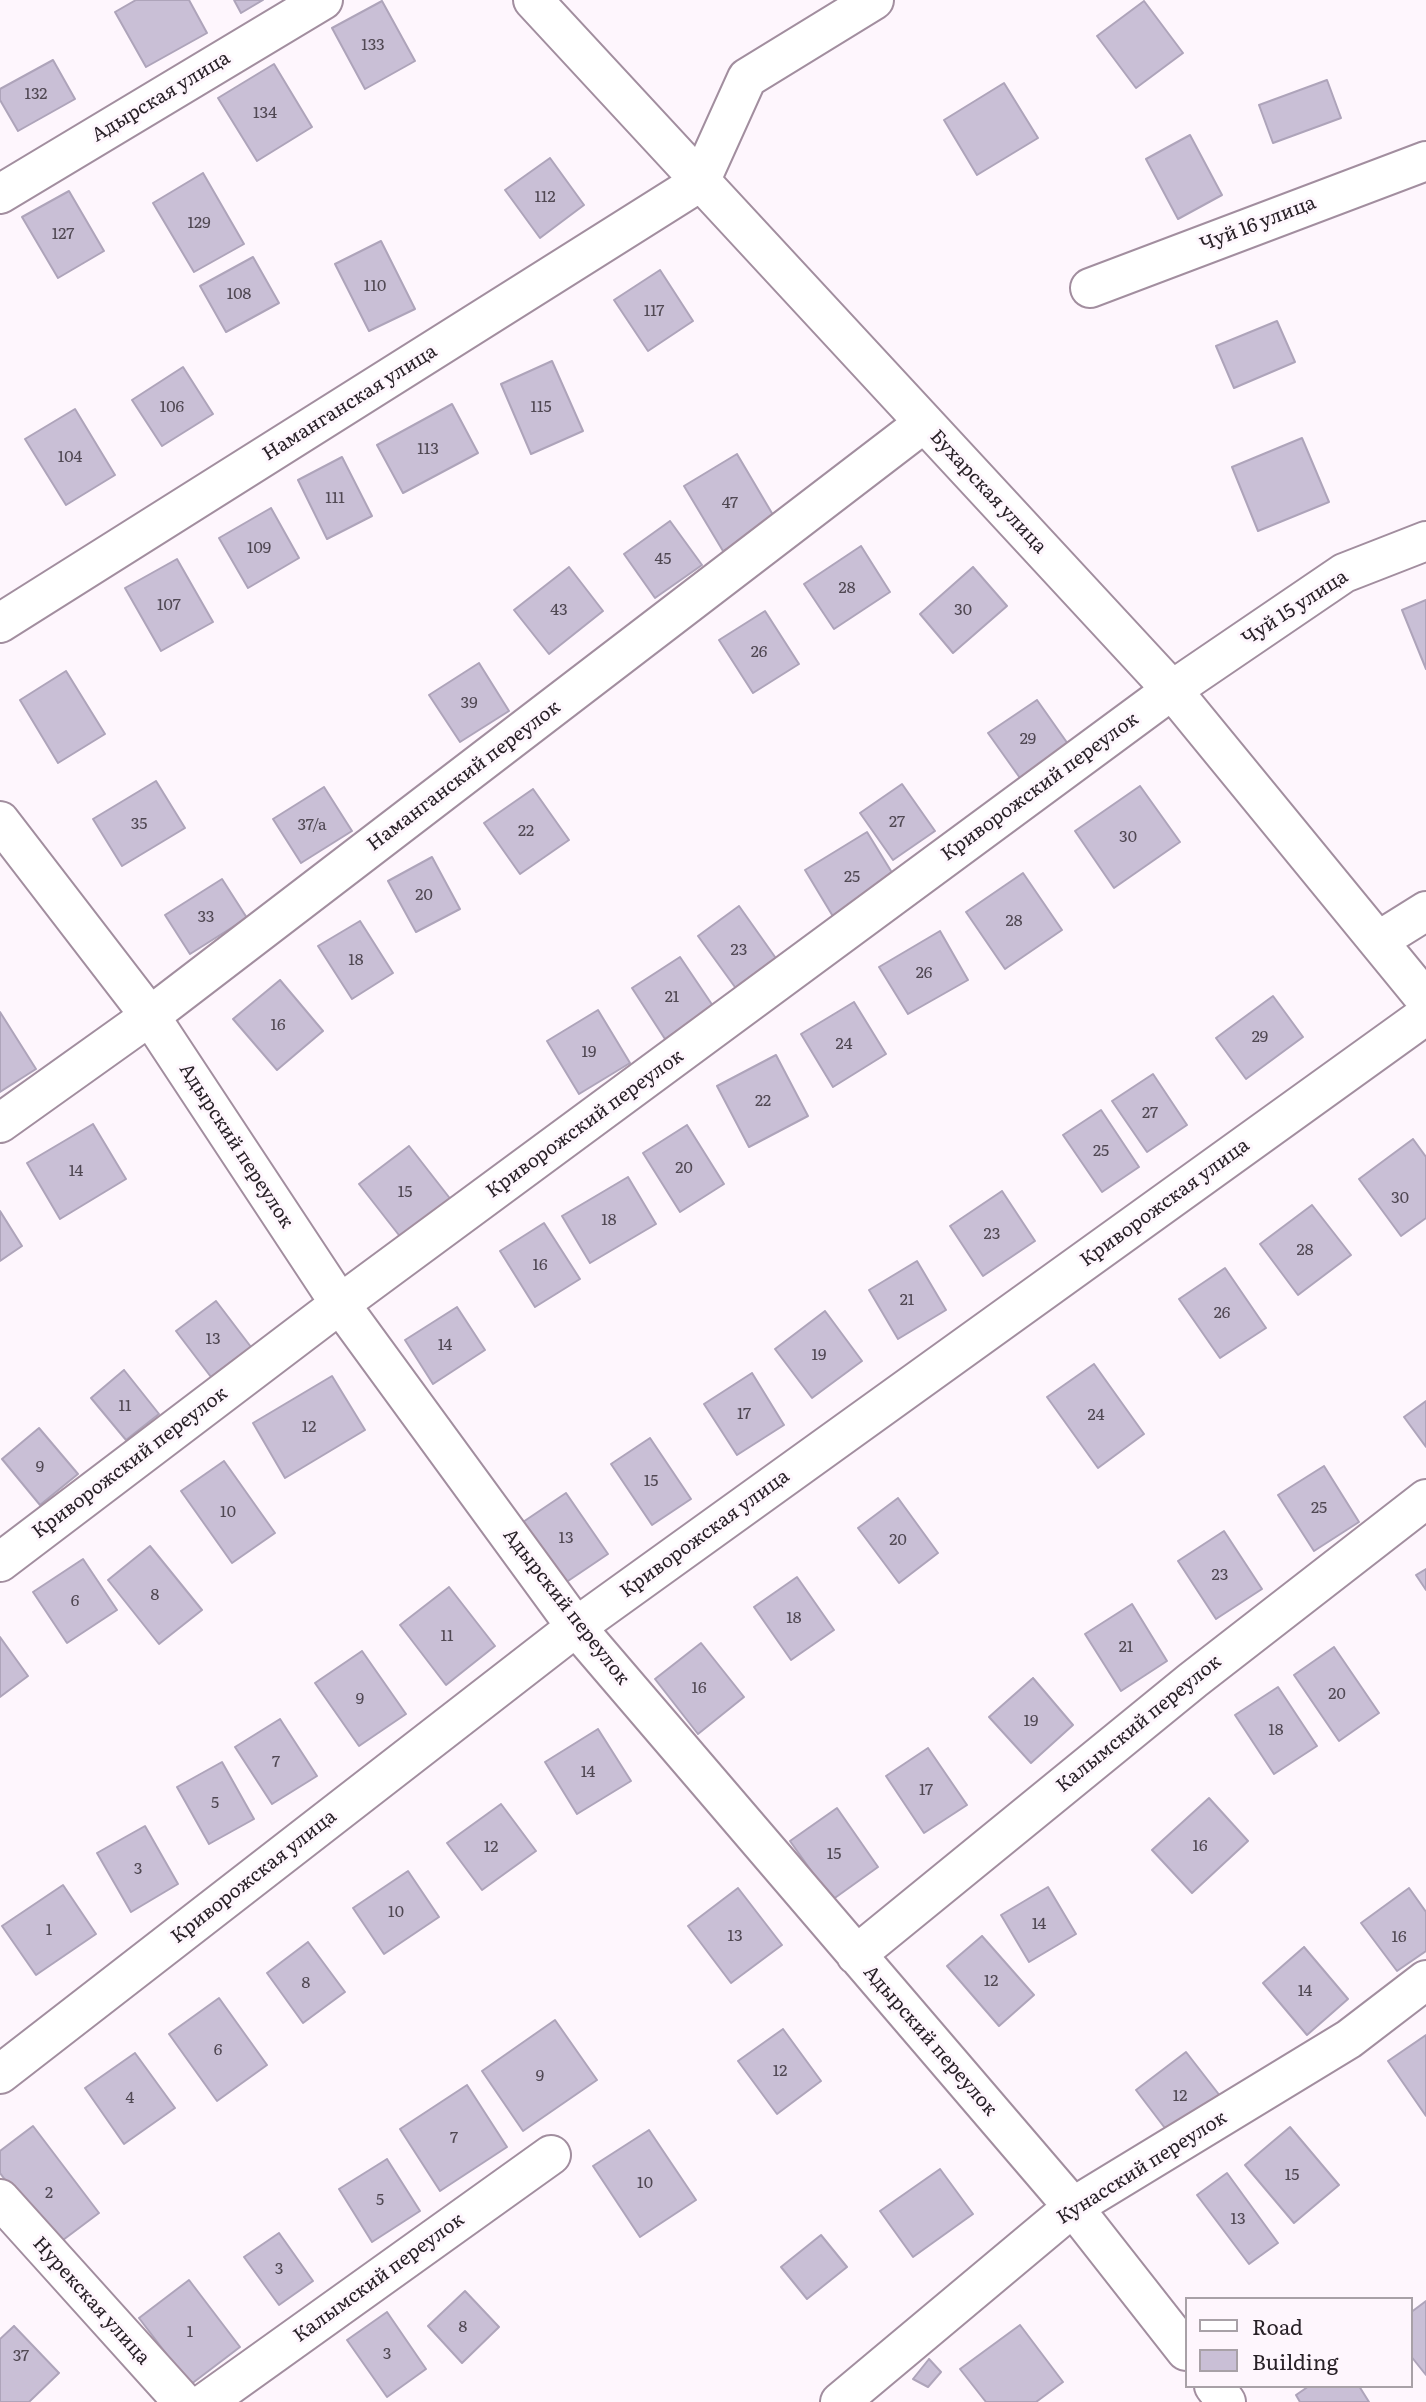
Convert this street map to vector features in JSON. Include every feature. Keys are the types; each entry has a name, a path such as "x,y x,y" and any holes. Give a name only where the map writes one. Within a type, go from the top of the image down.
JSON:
{"street":[{"name":"Адырская улица","path":"0,194 323,0"},
{"name":"Бухарская улица","path":"533,0 1172,690 1426,1000"},
{"path":"700,182 747,78 874,0"},
{"name":"Чуй 16 улица","path":"1090,288 1426,161"},
{"name":"Наманганская улица","path":"0,623 700,182"},
{"name":"Наманганский переулок","path":"0,1123 150,1017 924,423"},
{"name":"Чуй 15 улица","path":"1172,690 1344,573 1426,541"},
{"name":"Криворожский переулок","path":"0,1562 340,1304 1172,690"},
{"name":"Адырский переулок","path":"0,821 150,1017 340,1304 576,1627 1073,2207 1184,2348"},
{"path":"1378,941 1426,911"},
{"name":"Криворожская улица","path":"0,2074 576,1627 1426,1015"},
{"name":"Калымский переулок","path":"856,1955 1193,1680 1426,1499"},
{"name":"Кунасский переулок","path":"840,2402 1073,2207 1349,2039 1426,1980"},
{"name":"Калымский переулок","path":"206,2402 551,2155"},
{"name":"Нурекская улица","path":"0,2199 183,2402"}],"building":[{"path":"136,0 189,0 207,33 146,67 115,12"},
{"path":"234,0 263,0 241,13"},
{"path":"382,1 415,61 365,89 332,28"},
{"path":"1144,1 1183,53 1136,88 1097,36"},
{"path":"53,60 75,99 18,131 0,100 0,89"},
{"path":"274,64 312,127 257,161 218,98"},
{"path":"1327,80 1341,118 1273,143 1259,105"},
{"path":"1004,83 1038,138 977,175 944,120"},
{"path":"1190,135 1222,195 1178,219 1146,159"},
{"path":"550,158 584,205 540,238 505,190"},
{"path":"203,173 244,244 194,272 153,203"},
{"path":"69,191 104,251 58,278 22,217"},
{"path":"381,241 415,309 369,331 335,264"},
{"path":"253,257 279,303 226,332 200,286"},
{"path":"660,270 693,321 648,351 614,300"},
{"path":"1277,321 1295,362 1234,388 1216,346"},
{"path":"552,361 583,431 531,454 501,384"},
{"path":"183,367 213,414 162,446 132,400"},
{"path":"452,404 478,453 403,493 377,445"},
{"path":"75,409 115,475 66,505 25,439"},
{"path":"1302,438 1329,502 1258,531 1232,467"},
{"path":"737,454 776,520 723,551 684,486"},
{"path":"342,457 372,516 327,539 298,480"},
{"path":"271,508 299,558 248,588 219,538"},
{"path":"670,521 702,565 655,598 624,554"},
{"path":"861,546 890,592 834,629 804,584"},
{"path":"177,559 213,622 161,651 125,588"},
{"path":"569,567 603,611 549,654 514,610"},
{"path":"973,567 1007,606 953,653 920,614"},
{"path":"1426,600 1426,669 1402,610"},
{"path":"765,611 799,664 753,693 719,640"},
{"path":"479,663 509,711 460,742 429,695"},
{"path":"66,671 105,734 58,763 20,700"},
{"path":"1037,700 1068,744 1020,778 988,733"},
{"path":"156,781 185,828 122,866 93,819"},
{"path":"902,784 935,831 893,860 860,813"},
{"path":"1140,786 1180,842 1114,888 1075,831"},
{"path":"324,787 352,831 301,863 273,819"},
{"path":"533,789 569,840 520,874 484,823"},
{"path":"867,832 899,884 837,923 805,870"},
{"path":"432,857 460,909 416,932 388,881"},
{"path":"1023,873 1062,930 1005,969 966,912"},
{"path":"222,879 247,918 190,954 165,915"},
{"path":"739,906 780,964 740,994 698,936"},
{"path":"360,921 393,973 352,999 318,946"},
{"path":"940,931 968,980 908,1014 879,967"},
{"path":"680,957 713,1006 665,1039 632,988"},
{"path":"280,980 323,1031 277,1070 233,1019"},
{"path":"1273,996 1303,1037 1246,1079 1216,1038"},
{"path":"854,1002 886,1054 833,1087 801,1034"},
{"path":"598,1010 630,1063 579,1094 547,1041"},
{"path":"0,1012 36,1069 0,1092"},
{"path":"776,1055 808,1116 749,1147 717,1086"},
{"path":"1153,1074 1187,1125 1147,1152 1112,1101"},
{"path":"1101,1110 1139,1167 1102,1192 1063,1135"},
{"path":"93,1124 126,1179 60,1219 27,1163"},
{"path":"687,1125 724,1184 680,1212 643,1153"},
{"path":"1413,1139 1426,1157 1426,1218 1401,1236 1359,1179"},
{"path":"409,1146 452,1201 402,1239 359,1184"},
{"path":"628,1177 656,1224 590,1263 562,1216"},
{"path":"1002,1191 1035,1241 983,1276 950,1226"},
{"path":"1312,1205 1351,1255 1298,1295 1260,1244"},
{"path":"0,1211 22,1246 0,1261"},
{"path":"544,1223 580,1279 535,1307 500,1251"},
{"path":"917,1261 946,1310 898,1339 869,1290"},
{"path":"1225,1268 1266,1328 1220,1358 1179,1299"},
{"path":"216,1301 251,1347 211,1377 176,1331"},
{"path":"457,1307 485,1350 433,1384 405,1340"},
{"path":"825,1311 862,1361 812,1398 775,1349"},
{"path":"1094,1364 1144,1434 1098,1468 1047,1397"},
{"path":"124,1370 159,1414 126,1440 91,1398"},
{"path":"752,1373 784,1425 737,1455 704,1404"},
{"path":"332,1376 365,1430 285,1478 253,1423"},
{"path":"1426,1401 1426,1447 1404,1417"},
{"path":"39,1428 78,1474 40,1505 2,1459"},
{"path":"650,1438 691,1499 652,1525 611,1464"},
{"path":"224,1461 275,1533 232,1563 181,1491"},
{"path":"1324,1466 1359,1522 1314,1551 1278,1495"},
{"path":"566,1493 608,1554 565,1583 523,1522"},
{"path":"898,1498 938,1553 899,1583 858,1528"},
{"path":"1224,1531 1262,1589 1216,1619 1178,1561"},
{"path":"150,1546 202,1610 159,1644 108,1580"},
{"path":"83,1559 117,1610 67,1643 33,1592"},
{"path":"1426,1569 1426,1590 1416,1575"},
{"path":"797,1577 834,1630 791,1660 754,1607"},
{"path":"449,1587 495,1646 446,1685 400,1625"},
{"path":"1132,1604 1167,1661 1121,1691 1085,1634"},
{"path":"0,1637 28,1676 0,1697"},
{"path":"701,1643 744,1697 698,1734 655,1679"},
{"path":"1334,1647 1379,1713 1339,1741 1294,1675"},
{"path":"362,1651 406,1714 359,1746 315,1683"},
{"path":"1033,1678 1073,1725 1031,1763 989,1717"},
{"path":"1278,1687 1317,1746 1274,1774 1235,1715"},
{"path":"280,1719 317,1776 272,1804 235,1747"},
{"path":"598,1729 631,1781 577,1814 545,1762"},
{"path":"928,1748 967,1805 924,1833 886,1776"},
{"path":"222,1762 254,1819 209,1844 177,1787"},
{"path":"1209,1798 1248,1841 1192,1893 1152,1850"},
{"path":"501,1804 536,1851 482,1890 447,1843"},
{"path":"837,1808 878,1867 832,1900 790,1841"},
{"path":"145,1826 178,1884 131,1912 97,1853"},
{"path":"408,1871 439,1917 384,1954 353,1908"},
{"path":"63,1885 96,1934 36,1975 2,1926"},
{"path":"1048,1887 1076,1934 1029,1962 1001,1915"},
{"path":"738,1888 782,1945 731,1983 688,1926"},
{"path":"1409,1888 1426,1912 1426,1951 1397,1971 1361,1923"},
{"path":"982,1936 1034,1995 999,2026 947,1966"},
{"path":"308,1942 345,1992 303,2023 267,1973"},
{"path":"1304,1947 1348,1999 1307,2035 1263,1983"},
{"path":"219,1998 267,2065 217,2101 169,2034"},
{"path":"555,2020 597,2080 523,2131 482,2071"},
{"path":"783,2029 821,2081 777,2114 738,2061"},
{"path":"1426,2035 1426,2116 1388,2061"},
{"path":"1186,2052 1224,2101 1174,2140 1136,2090"},
{"path":"135,2053 175,2108 124,2144 85,2088"},
{"path":"467,2085 507,2147 440,2191 400,2129"},
{"path":"33,2126 99,2213 55,2246 0,2173 0,2151"},
{"path":"1290,2127 1339,2185 1294,2223 1245,2165"},
{"path":"649,2130 696,2200 640,2237 593,2166"},
{"path":"387,2159 420,2211 372,2242 339,2189"},
{"path":"940,2169 973,2214 913,2257 880,2211"},
{"path":"1227,2173 1278,2243 1249,2264 1197,2195"},
{"path":"279,2233 313,2281 279,2305 244,2257"},
{"path":"821,2235 847,2267 807,2299 781,2267"},
{"path":"189,2280 240,2347 190,2385 139,2318"},
{"path":"465,2291 499,2327 462,2363 428,2326"},
{"path":"1426,2301 1426,2375 1412,2358 1412,2312"},
{"path":"387,2312 426,2369 387,2397 347,2340"},
{"path":"1020,2325 1063,2382 1036,2402 986,2402 960,2369"},
{"path":"14,2326 59,2373 29,2402 0,2402 0,2339"},
{"path":"929,2359 941,2372 928,2387 913,2379"},
{"path":"1306,2388 1360,2388 1369,2402 1300,2402 1296,2395"}]}
